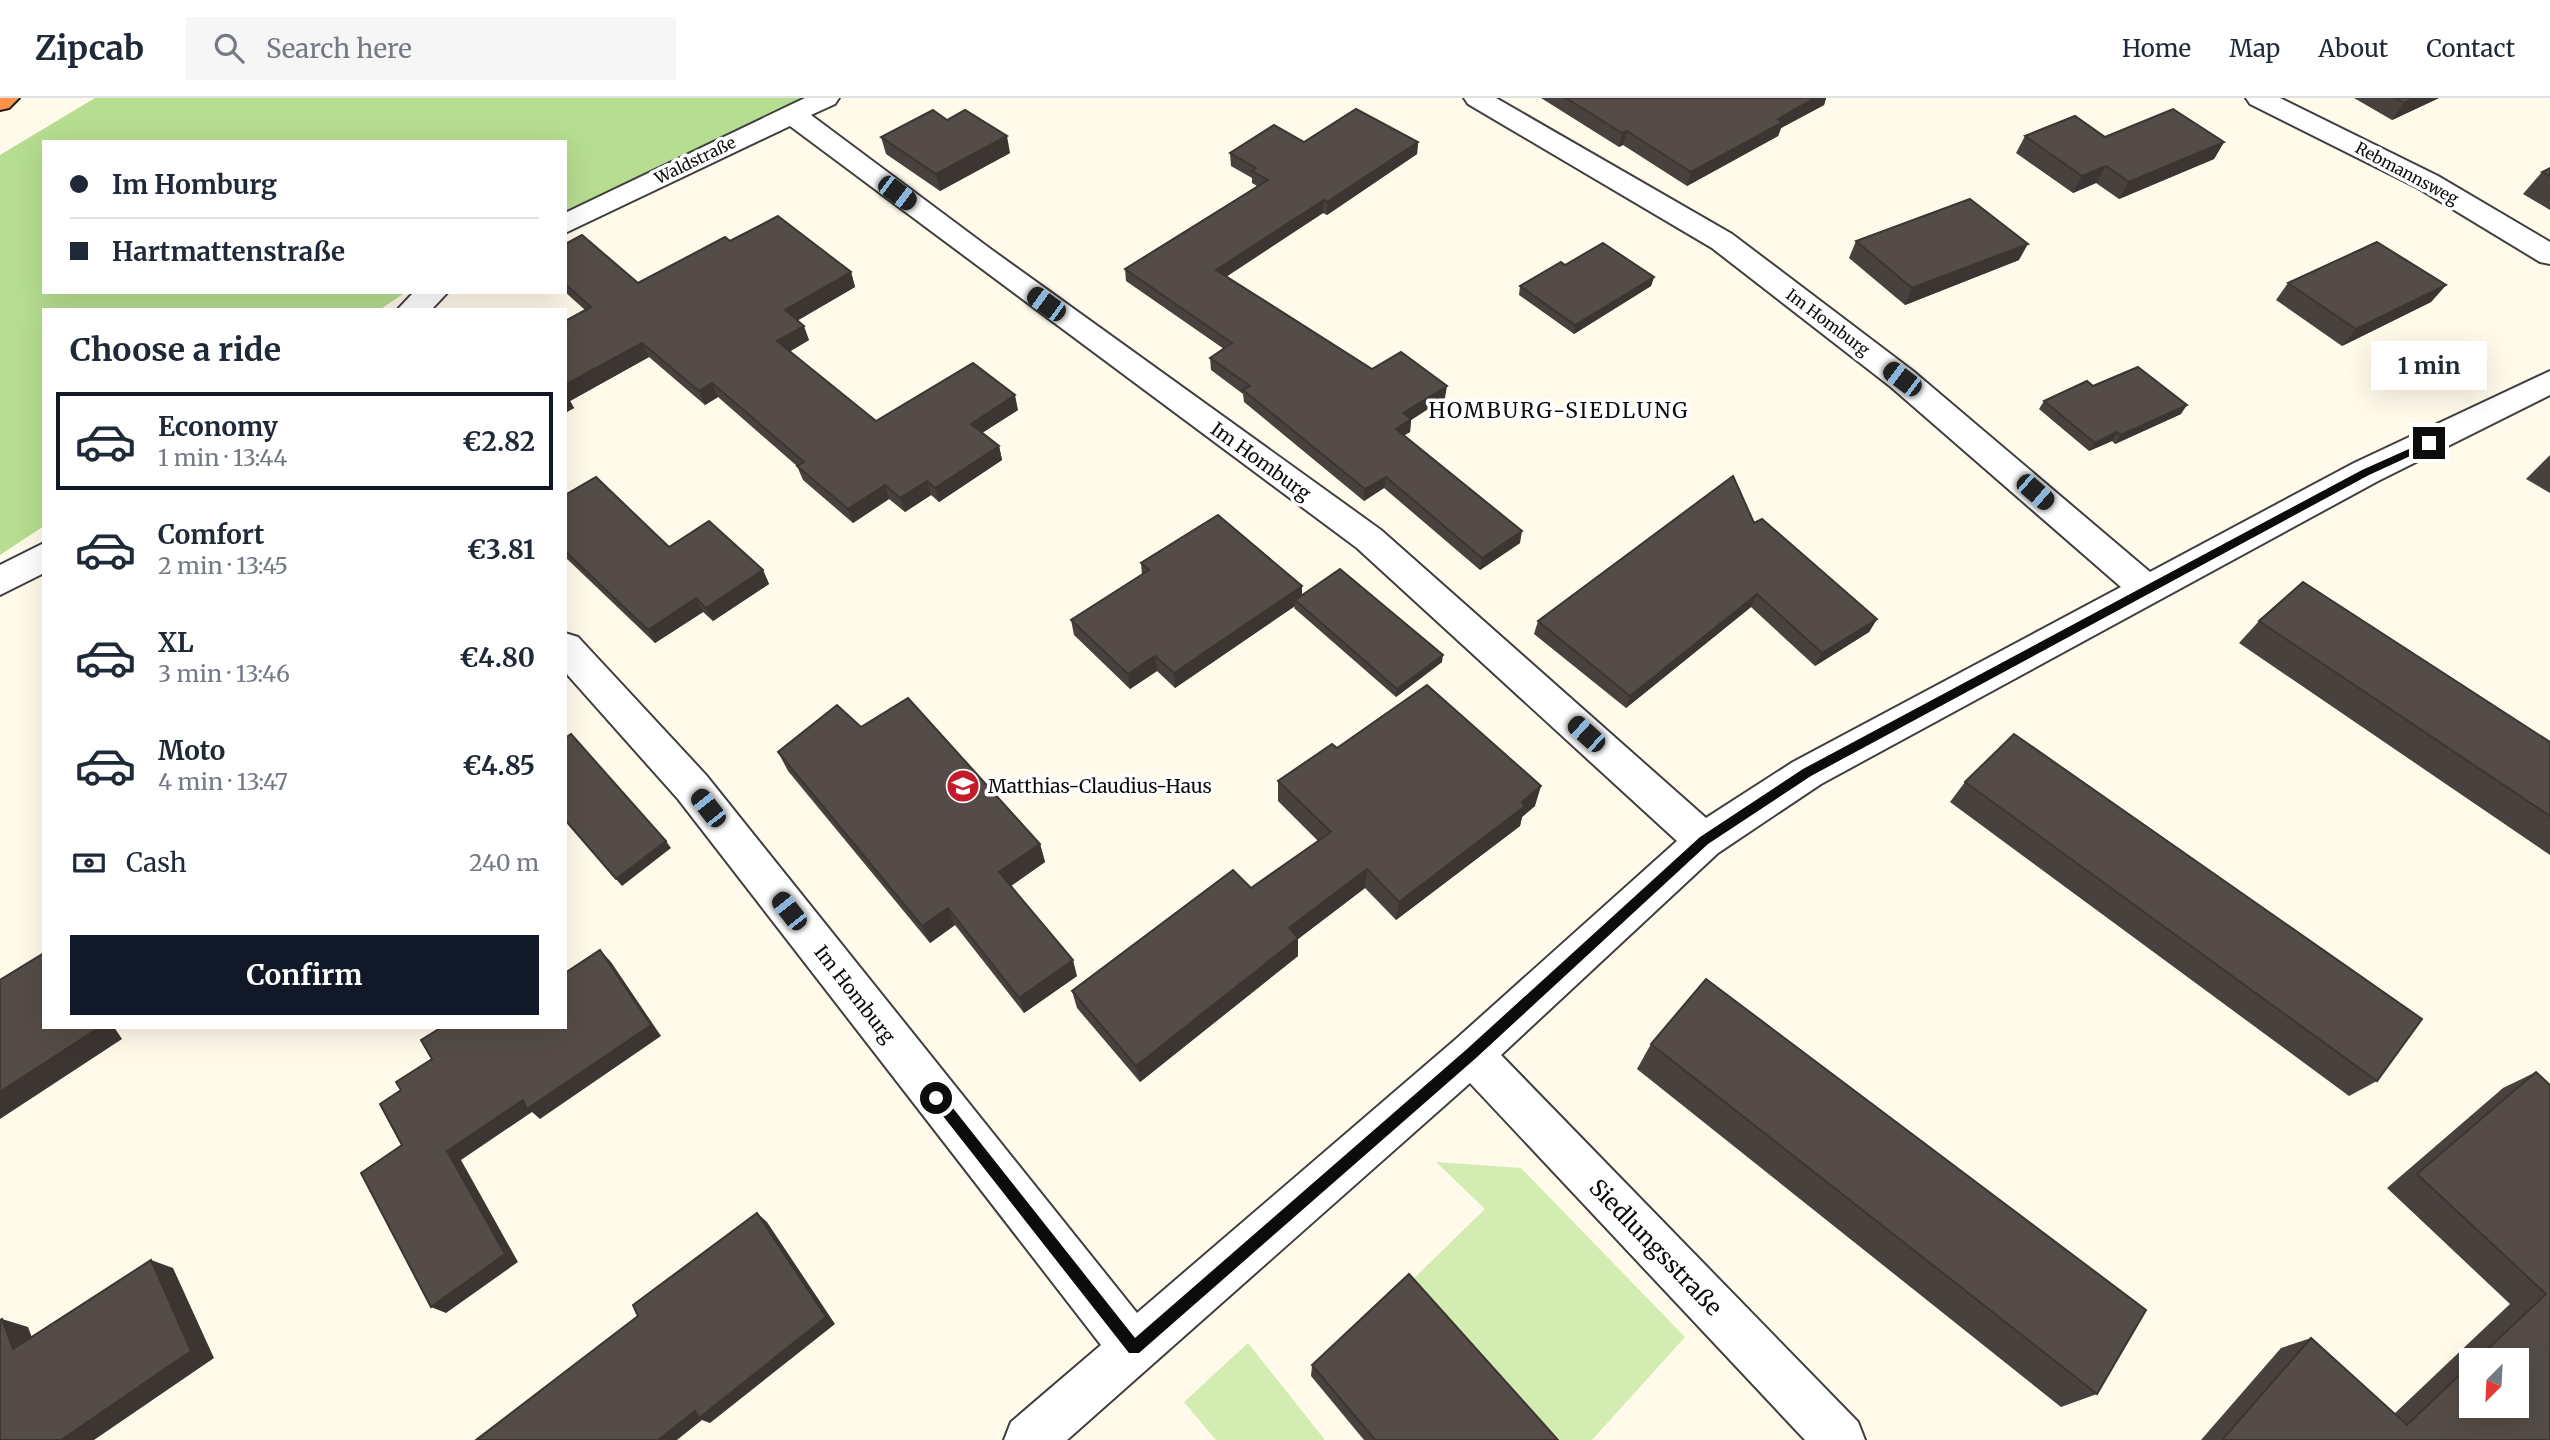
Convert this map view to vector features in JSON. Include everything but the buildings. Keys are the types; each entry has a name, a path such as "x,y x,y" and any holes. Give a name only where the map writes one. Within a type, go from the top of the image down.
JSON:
{"highway":[{"path":"0,102 6,98"}],"street":[{"name":"Waldstraße","path":"567,222 826,98"},
{"name":"Im Homburg","path":"1477,98 1723,241 1902,379 2148,590"},
{"name":"Rebmannsweg","path":"2259,98 2428,182 2550,255"},
{"name":"Im Homburg","path":"792,114 982,257 1369,539 1704,841"},
{"path":"414,308 431,294"},
{"path":"1030,1440 1471,1054 1704,841 1807,772 2366,472 2550,382"},
{"path":"0,582 42,557"},
{"name":"Im Homburg","path":"567,649 692,787 1134,1348"},
{"name":"Siedlungsstraße","path":"1471,1054 1840,1440"}],"green space":[{"path":"95,98 816,98 567,214 567,140 42,140 42,294 403,294 382,308 42,308 42,527 0,555 0,155"},
{"path":"1436,1162 1521,1168 1685,1337 1592,1440 1540,1440 1405,1287 1485,1209"},
{"path":"1248,1343 1325,1440 1216,1440 1184,1402"}],"place":[{"name":"Matthias-Claudius-Haus","path":"963,786"}],"district":[{"name":"HOMBURG-SIEDLUNG","path":"1559,410"}],"route":[{"path":"936,1098 1134,1348 1471,1054 1704,841 1807,772 2366,472 2429,443"}]}
